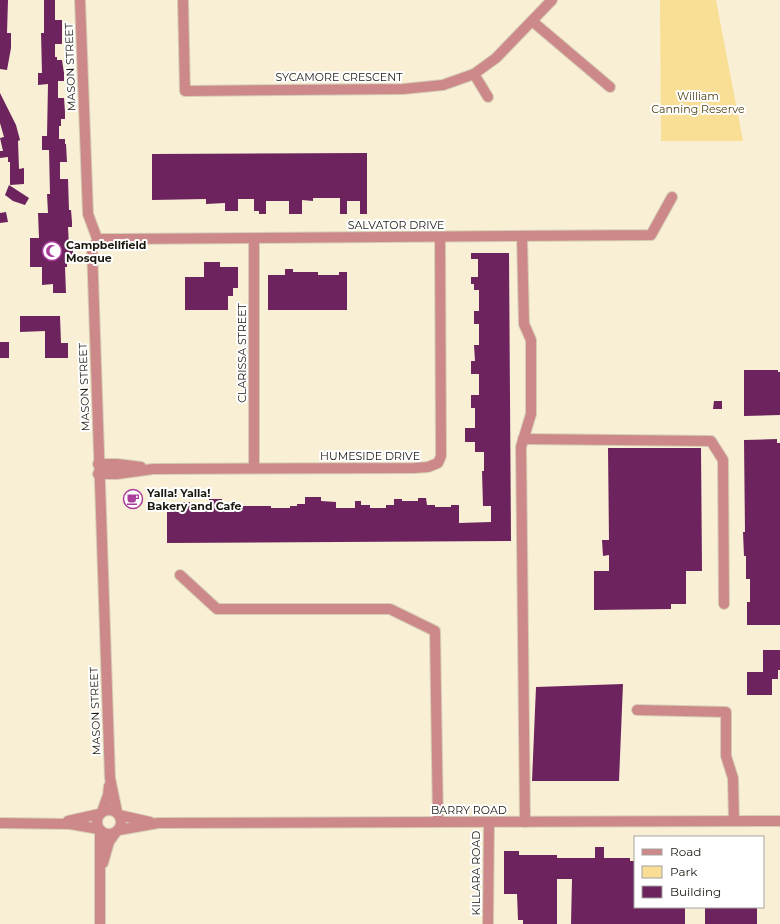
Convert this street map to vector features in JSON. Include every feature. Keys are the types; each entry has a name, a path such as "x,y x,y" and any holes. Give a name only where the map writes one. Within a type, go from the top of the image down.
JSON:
{"street":[{"name":"MASON STREET","path":"80,0 88,214 98,241 92,247 98,474 110,778 108,795 101,813"},
{"name":"SYCAMORE CRESCENT","path":"183,0 185,91 403,89 443,86 474,74 496,58 552,0"},
{"path":"532,21 610,87"},
{"path":"474,74 488,97"},
{"name":"SALVATOR DRIVE","path":"98,241 102,239 652,235 672,197"},
{"path":"522,236 524,324 531,340 531,414 521,447 525,822"},
{"name":"HUMESIDE DRIVE","path":"98,474 117,474 153,469 414,468 428,467 438,463 441,456 440,237"},
{"name":"CLARISSA STREET","path":"254,238 254,468"},
{"path":"523,439 711,441 723,460 724,604"},
{"path":"98,464 117,464 153,469"},
{"path":"180,575 217,609 390,610 435,630 438,822"},
{"path":"637,710 726,712 726,756 733,778 734,821"},
{"name":"MASON STREET","path":"110,778 118,814"},
{"path":"48,824 78,820 110,810 118,814 121,823 109,842 104,855 100,879"},
{"path":"100,924 99,830 96,822 101,813"},
{"name":"BARRY ROAD","path":"118,814 158,823"},
{"name":"BARRY ROAD","path":"117,831 158,823 780,821"},
{"name":"KILLARA ROAD","path":"488,924 489,822"},
{"path":"0,823 70,824 99,830 109,835 117,831"}],"green space":[{"name":"William Canning Reserve","path":"660,0 716,0 743,141 661,141"}],"building":[{"path":"0,0 8,0 7,33 11,33 11,48 7,70 0,69"},
{"path":"44,0 55,0 55,20 62,20 62,44 55,44 55,57 57,57 57,60 62,60 64,73 64,81 58,81 58,98 64,98 65,112 65,119 61,119 61,126 59,126 59,139 65,139 67,162 60,162 60,179 68,179 69,210 71,210 72,222 72,227 68,227 69,246 73,246 73,255 70,255 70,263 67,263 67,267 65,267 66,293 53,293 53,284 42,285 42,267 30,267 30,238 39,238 38,213 48,213 47,194 50,194 49,150 42,150 42,136 47,136 48,84 38,85 38,73 42,73 41,33 44,33"},
{"path":"0,93 16,125 20,140 18,141 19,169 24,168 24,184 10,185 10,162 8,162 8,157 0,158 0,151 3,151 0,138 4,137 0,123"},
{"path":"367,153 367,214 360,214 360,201 347,201 347,214 340,214 340,198 313,198 313,201 302,200 302,214 289,214 289,201 266,201 266,214 259,214 259,211 254,211 254,199 238,199 238,211 225,211 225,203 206,204 206,199 152,200 152,154"},
{"path":"9,185 29,198 25,205 13,201 5,195"},
{"path":"6,212 8,222 0,223 0,213"},
{"path":"471,253 509,253 511,541 167,543 167,510 177,510 177,502 190,502 190,510 209,510 209,499 222,499 222,509 242,508 242,506 271,506 271,508 290,508 290,506 297,506 297,504 305,504 305,497 321,497 321,501 336,502 336,508 355,508 355,501 361,501 361,505 370,505 370,508 386,508 386,505 394,505 394,499 402,499 402,501 418,501 418,498 426,498 427,505 435,505 435,507 451,507 451,505 459,505 459,523 491,522 491,506 483,506 482,471 484,471 484,452 475,452 475,442 465,442 465,428 475,428 475,408 471,408 471,395 479,395 479,374 471,374 471,361 475,361 474,345 479,345 479,324 474,324 474,311 479,311 479,290 474,290 474,284 471,284 471,277 478,277 478,259 471,259"},
{"path":"204,262 220,262 220,267 238,267 238,288 233,288 233,296 228,296 228,310 185,310 185,277 204,277"},
{"path":"285,269 293,269 293,272 318,272 318,275 339,275 339,272 347,272 347,310 268,310 268,275 285,275"},
{"path":"20,316 60,316 61,343 68,343 68,358 45,358 45,331 20,332"},
{"path":"0,342 9,342 9,358 0,358"},
{"path":"744,370 778,370 778,372 780,372 780,415 744,416"},
{"path":"714,401 722,401 722,409 713,409"},
{"path":"777,439 777,443 780,443 780,625 747,625 747,602 750,602 750,579 746,579 746,556 744,556 744,440"},
{"path":"608,448 701,448 702,571 686,571 686,604 671,604 671,609 594,610 594,571 609,571 609,555 603,556 602,540 609,540"},
{"path":"763,650 780,650 780,670 778,670 778,679 772,679 772,695 747,695 747,672 763,672"},
{"path":"623,684 619,781 532,781 536,687"},
{"path":"595,847 604,847 604,858 630,858 630,861 634,861 634,908 685,908 685,924 571,924 572,879 557,879 557,924 523,924 523,920 518,920 517,894 504,894 504,851 519,851 519,855 557,855 557,858 595,858"},
{"path":"705,908 757,908 757,924 705,924"}],"place":[{"name":"Campbellfield Mosque","path":"52,251"},
{"name":"Yalla! Yalla! Bakery and Cafe","path":"133,499"}]}
